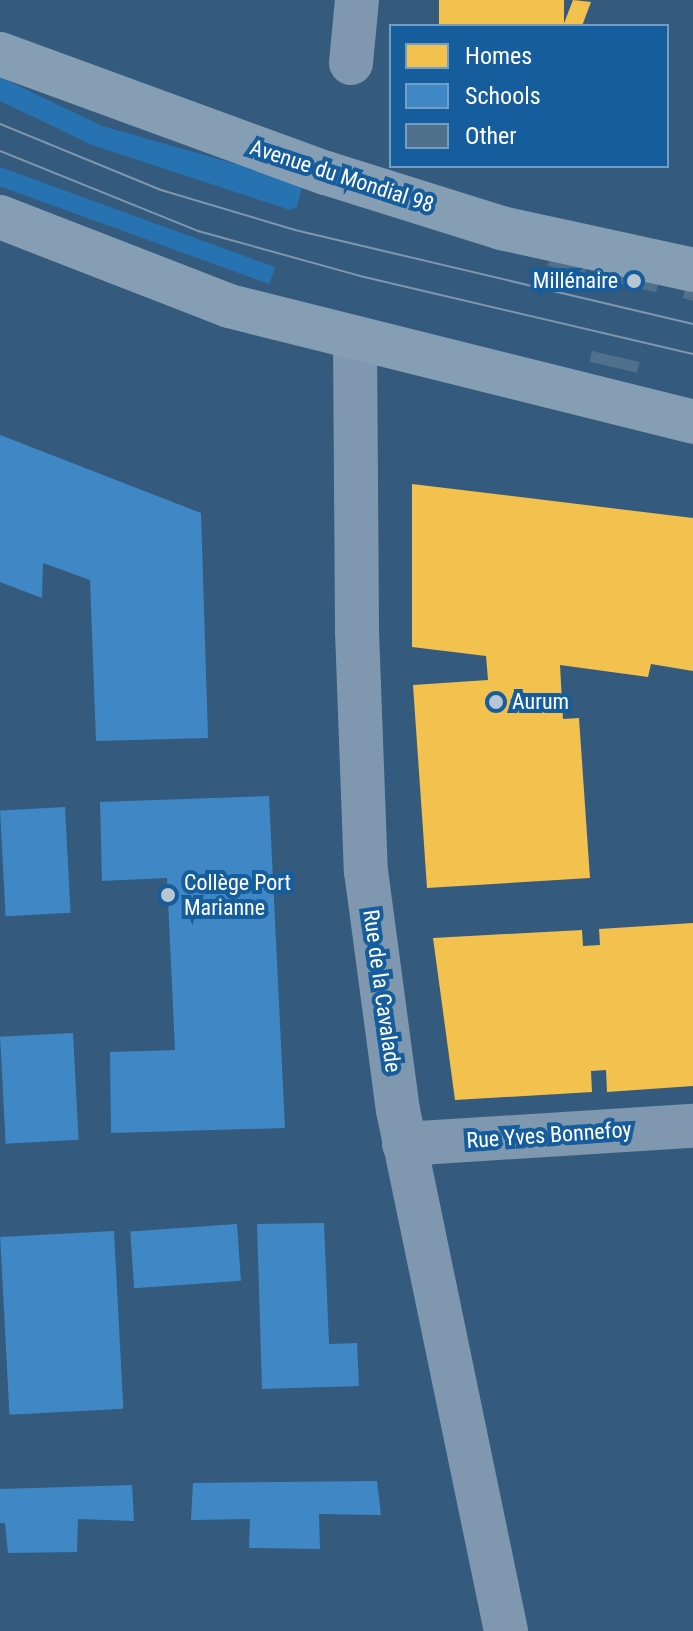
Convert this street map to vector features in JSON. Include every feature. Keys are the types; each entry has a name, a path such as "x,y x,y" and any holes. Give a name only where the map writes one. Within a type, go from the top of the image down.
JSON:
{"main road":[{"name":"Avenue du Mondial 98","path":"0,54 326,173 474,219 693,270"},
{"path":"0,217 229,306 355,340 693,422"}],"street":[{"path":"351,63 357,0"},
{"name":"Rue de la Cavalade","path":"355,340 357,631 366,871 404,1144 506,1631"},
{"name":"Rue Yves Bonnefoy","path":"404,1144 693,1126"}],"shaded area":[{"path":"0,77 102,126 303,183 297,207 290,210 92,145 0,101"},
{"path":"0,167 275,267 269,284 0,186"}],"building: Homes":[{"path":"439,0 564,0 564,24 439,24"},
{"path":"573,0 591,2 583,24 564,24"},
{"name":"Aurum","path":"412,484 693,518 693,671 651,664 648,677 560,665 563,719 579,718 590,878 427,888 413,685 488,680 486,656 412,647"},
{"path":"693,923 693,1086 607,1092 606,1070 591,1071 592,1092 455,1100 433,938 582,930 583,946 600,945 599,929"}],"building: Schools":[{"path":"0,435 201,513 208,738 96,741 90,580 43,563 42,598 0,582"},
{"path":"269,796 285,1128 111,1133 110,1052 175,1050 167,878 102,881 100,802"},
{"path":"65,807 71,913 6,916 0,810"},
{"path":"73,1033 79,1140 6,1144 0,1037"},
{"path":"324,1223 329,1344 357,1343 359,1386 262,1389 257,1224"},
{"path":"237,1224 241,1281 134,1288 130,1231"},
{"path":"114,1231 123,1409 9,1415 0,1237"},
{"path":"377,1481 381,1515 319,1514 320,1549 249,1548 250,1519 191,1520 193,1483"},
{"path":"132,1485 134,1521 78,1519 77,1552 8,1553 5,1523 0,1523 0,1489"}],"building: Other":[{"name":"Millénaire","path":"550,256 587,265 584,275 548,266"},
{"name":"Millénaire","path":"611,270 659,282 656,293 608,281"},
{"name":"Millénaire","path":"685,288 693,290 693,301 683,298"},
{"name":"Millénaire","path":"592,351 640,362 637,373 590,362"}],"tram line":[{"path":"0,124 161,190 295,230 693,324"},
{"path":"0,151 198,231 360,276 693,354"}],"place":[{"name":"Millénaire","path":"634,281"},
{"name":"Aurum","path":"496,702"},
{"name":"Collège Port Marianne","path":"168,895"}]}
